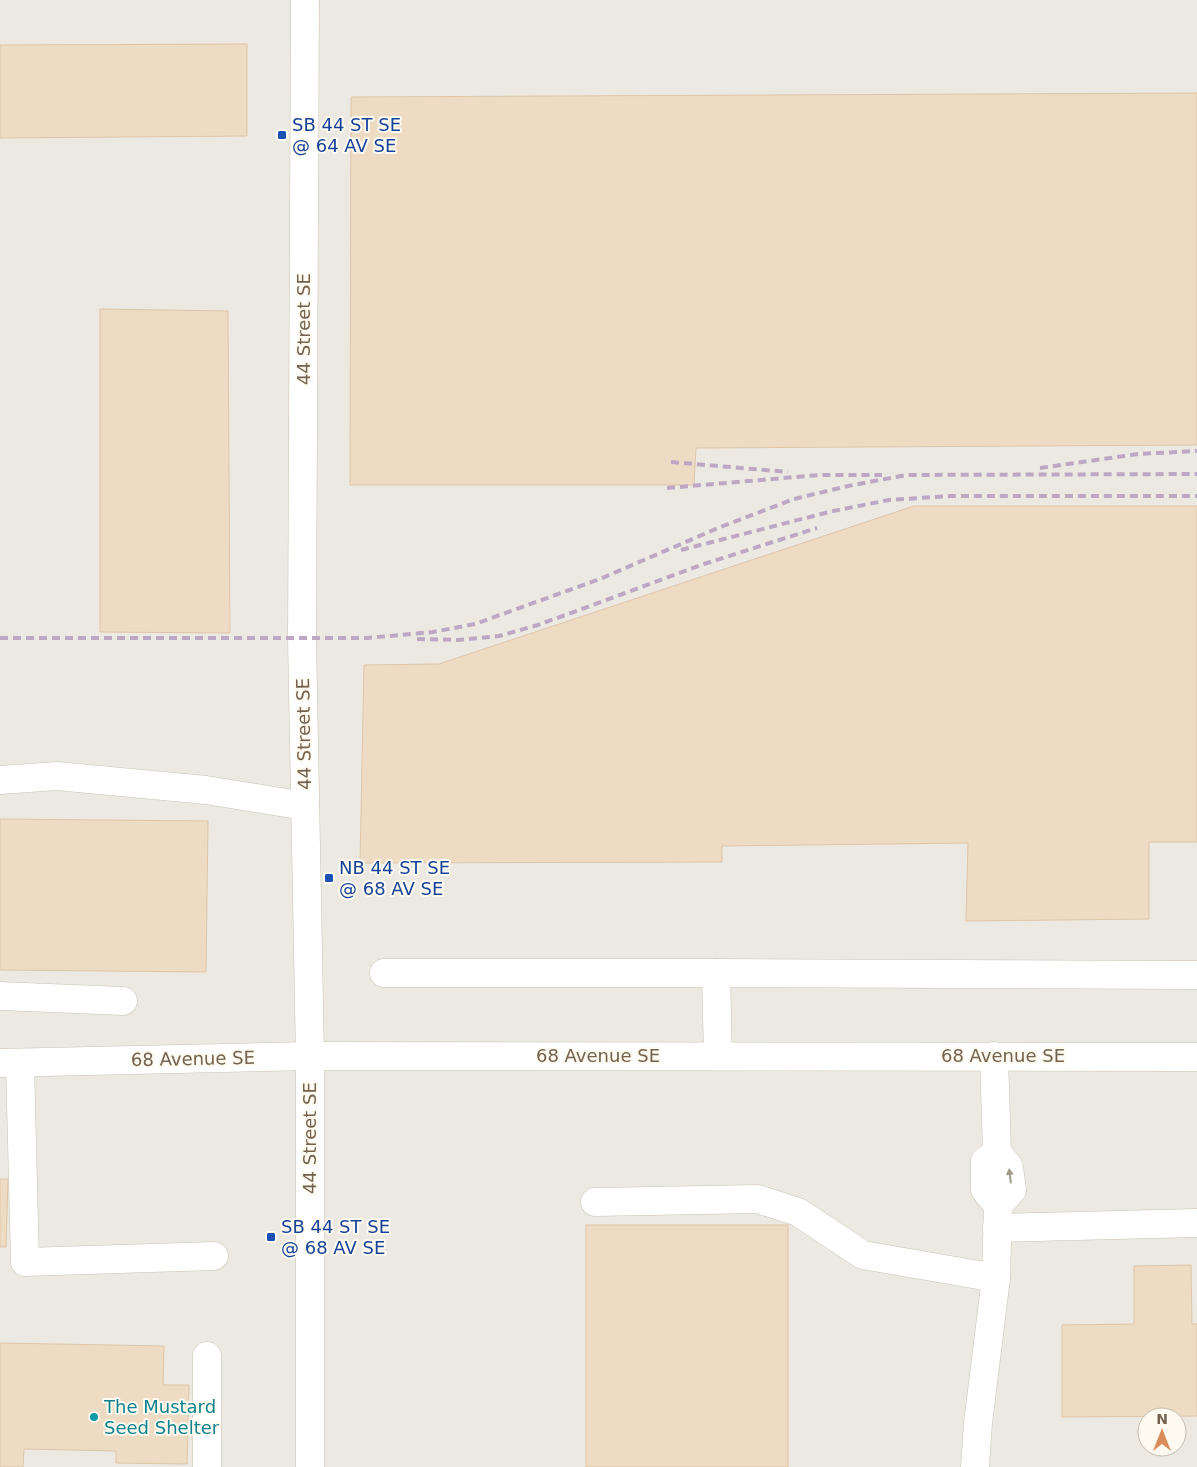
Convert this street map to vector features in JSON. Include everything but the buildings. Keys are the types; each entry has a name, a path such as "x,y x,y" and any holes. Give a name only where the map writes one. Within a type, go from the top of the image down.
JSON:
{"street":[{"name":"44 Street SE","path":"305,0 302,638 310,1056 310,1467"},
{"path":"0,780 57,776 206,790 305,806"},
{"path":"384,973 1197,975"},
{"path":"716,973 718,1056"},
{"path":"0,996 123,1001"},
{"name":"68 Avenue SE","path":"10,1063 310,1056 1197,1056"},
{"path":"975,1467 978,1423 996,1278 997,1217 985,1190 984,1161 997,1152 994,1056"},
{"path":"10,1063 24,1262 214,1256"},
{"path":"595,1202 758,1199 798,1212 863,1255 996,1278"},
{"path":"997,1217 1197,1223"},
{"path":"207,1356 207,1467"}],"shaded area":[{"path":"0,0 1197,0 1197,1467 0,1467"}],"railway":[{"path":"1040,468 1138,454 1197,451"},
{"path":"671,462 788,472"},
{"path":"0,638 367,638 433,632 475,624 600,579 718,528 794,499 848,486 906,475 1197,474"},
{"path":"667,488 819,475 882,475"},
{"path":"681,550 833,511 889,500 950,496 1197,496"},
{"path":"417,639 459,640 499,636 538,625 704,564 817,528"}],"place":[{"name":"SB 44 ST SE @ 64 AV SE","path":"282,135"},
{"name":"NB 44 ST SE @ 68 AV SE","path":"329,878"},
{"name":"SB 44 ST SE @ 68 AV SE","path":"271,1237"},
{"name":"The Mustard Seed Shelter","path":"94,1417"}]}
